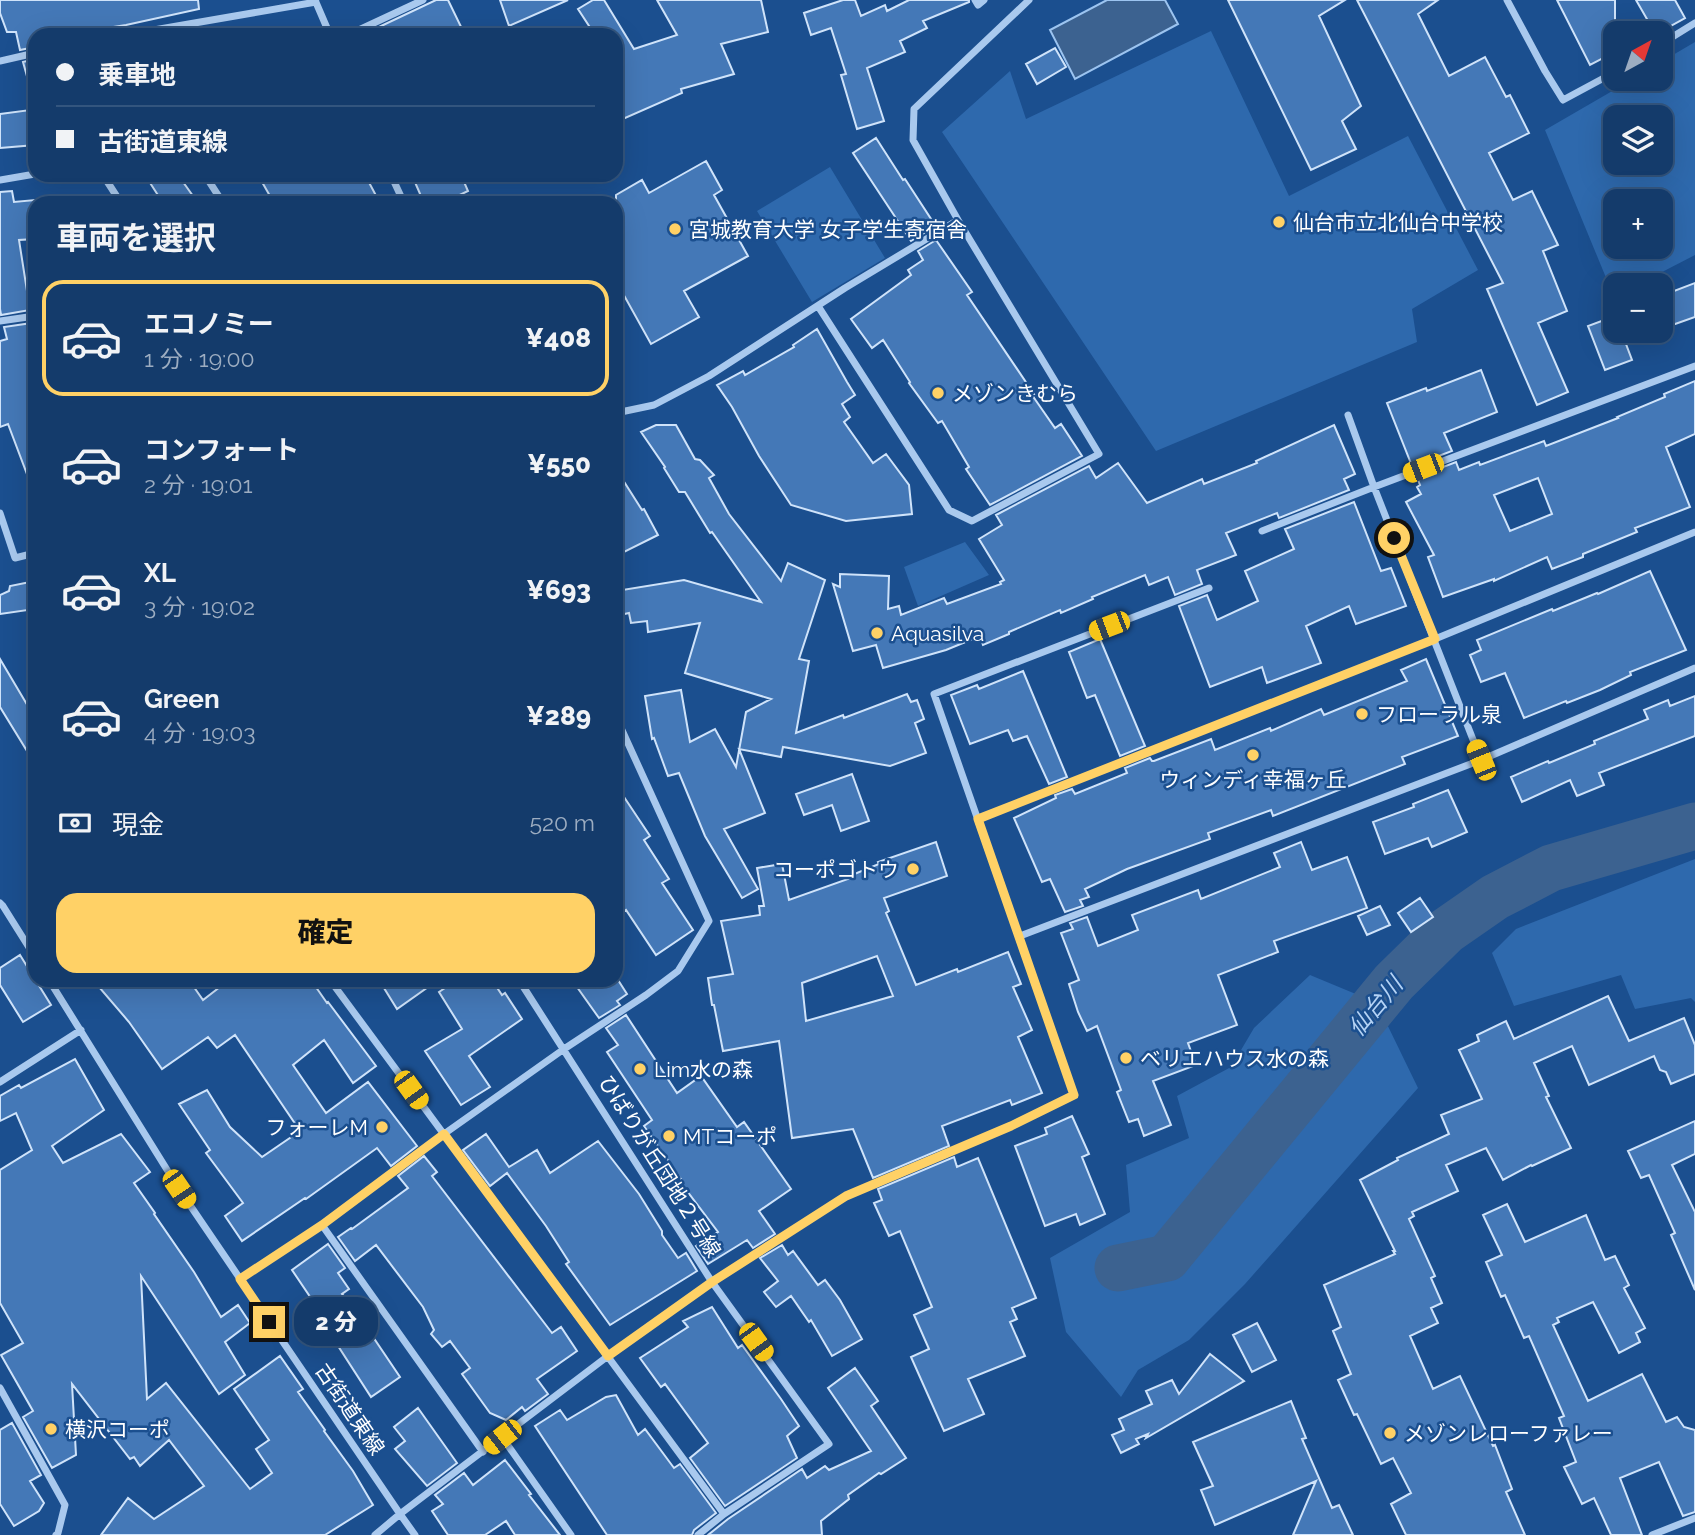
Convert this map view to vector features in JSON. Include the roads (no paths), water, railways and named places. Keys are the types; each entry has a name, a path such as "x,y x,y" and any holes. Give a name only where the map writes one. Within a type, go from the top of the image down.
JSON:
{"street":[{"path":"363,28 423,0"},
{"path":"975,0 978,5 984,0"},
{"path":"818,306 949,510 972,521 1099,454 912,139 914,109 1029,0"},
{"path":"1507,0 1563,100 1603,78"},
{"path":"164,28 315,1 327,28"},
{"path":"1673,37 1695,23"},
{"path":"0,61 28,55"},
{"path":"0,180 28,175"},
{"path":"623,412 654,405 709,376 958,220"},
{"path":"0,321 28,317"},
{"path":"1262,531 1695,366"},
{"path":"1348,415 1481,760"},
{"path":"0,513 15,558 28,555"},
{"path":"978,819 1435,639 1695,532"},
{"path":"376,1535 608,1356 712,1282 846,1196 1011,1126 1074,1095 934,694 1209,588"},
{"path":"1020,936 1481,760 1695,668"},
{"path":"240,1279 322,1225 444,1134 678,971 709,921 623,732"},
{"path":"0,903 28,946"},
{"name":"古街道東線","path":"53,987 179,1189 400,1514"},
{"path":"335,987 724,1514"},
{"name":"ひばりが丘団地２号線","path":"524,987 712,1282 829,1444 724,1514 698,1535"},
{"path":"0,1082 81,1030"},
{"path":"322,1225 483,1452"},
{"path":"0,1388 65,1506 56,1535"},
{"path":"502,1437 571,1535"},
{"path":"400,1514 415,1535"},
{"path":"1652,1535 1695,1518"}],"waterway":[{"name":"仙台川","path":"1118,1268 1167,1258 1394,982 1446,931 1495,897 1551,868 1695,826"}],"place":[{"name":"仙台市立北仙台中学校","path":"1279,222"},
{"name":"宮城教育大学 女子学生寄宿舎","path":"675,229"},
{"name":"メゾンきむら","path":"938,393"},
{"name":"Aquasilva","path":"877,633"},
{"name":"フローラル泉","path":"1362,714"},
{"name":"ウィンディ幸福ヶ丘","path":"1253,755"},
{"name":"コーポゴトウ","path":"913,869"},
{"name":"ベリエハウス水の森","path":"1126,1058"},
{"name":"Lim水の森","path":"640,1069"},
{"name":"フォーレM","path":"382,1127"},
{"name":"MTコーポ","path":"669,1136"},
{"name":"横沢コーポ","path":"51,1429"},
{"name":"メゾンレローファレー","path":"1390,1433"}]}
